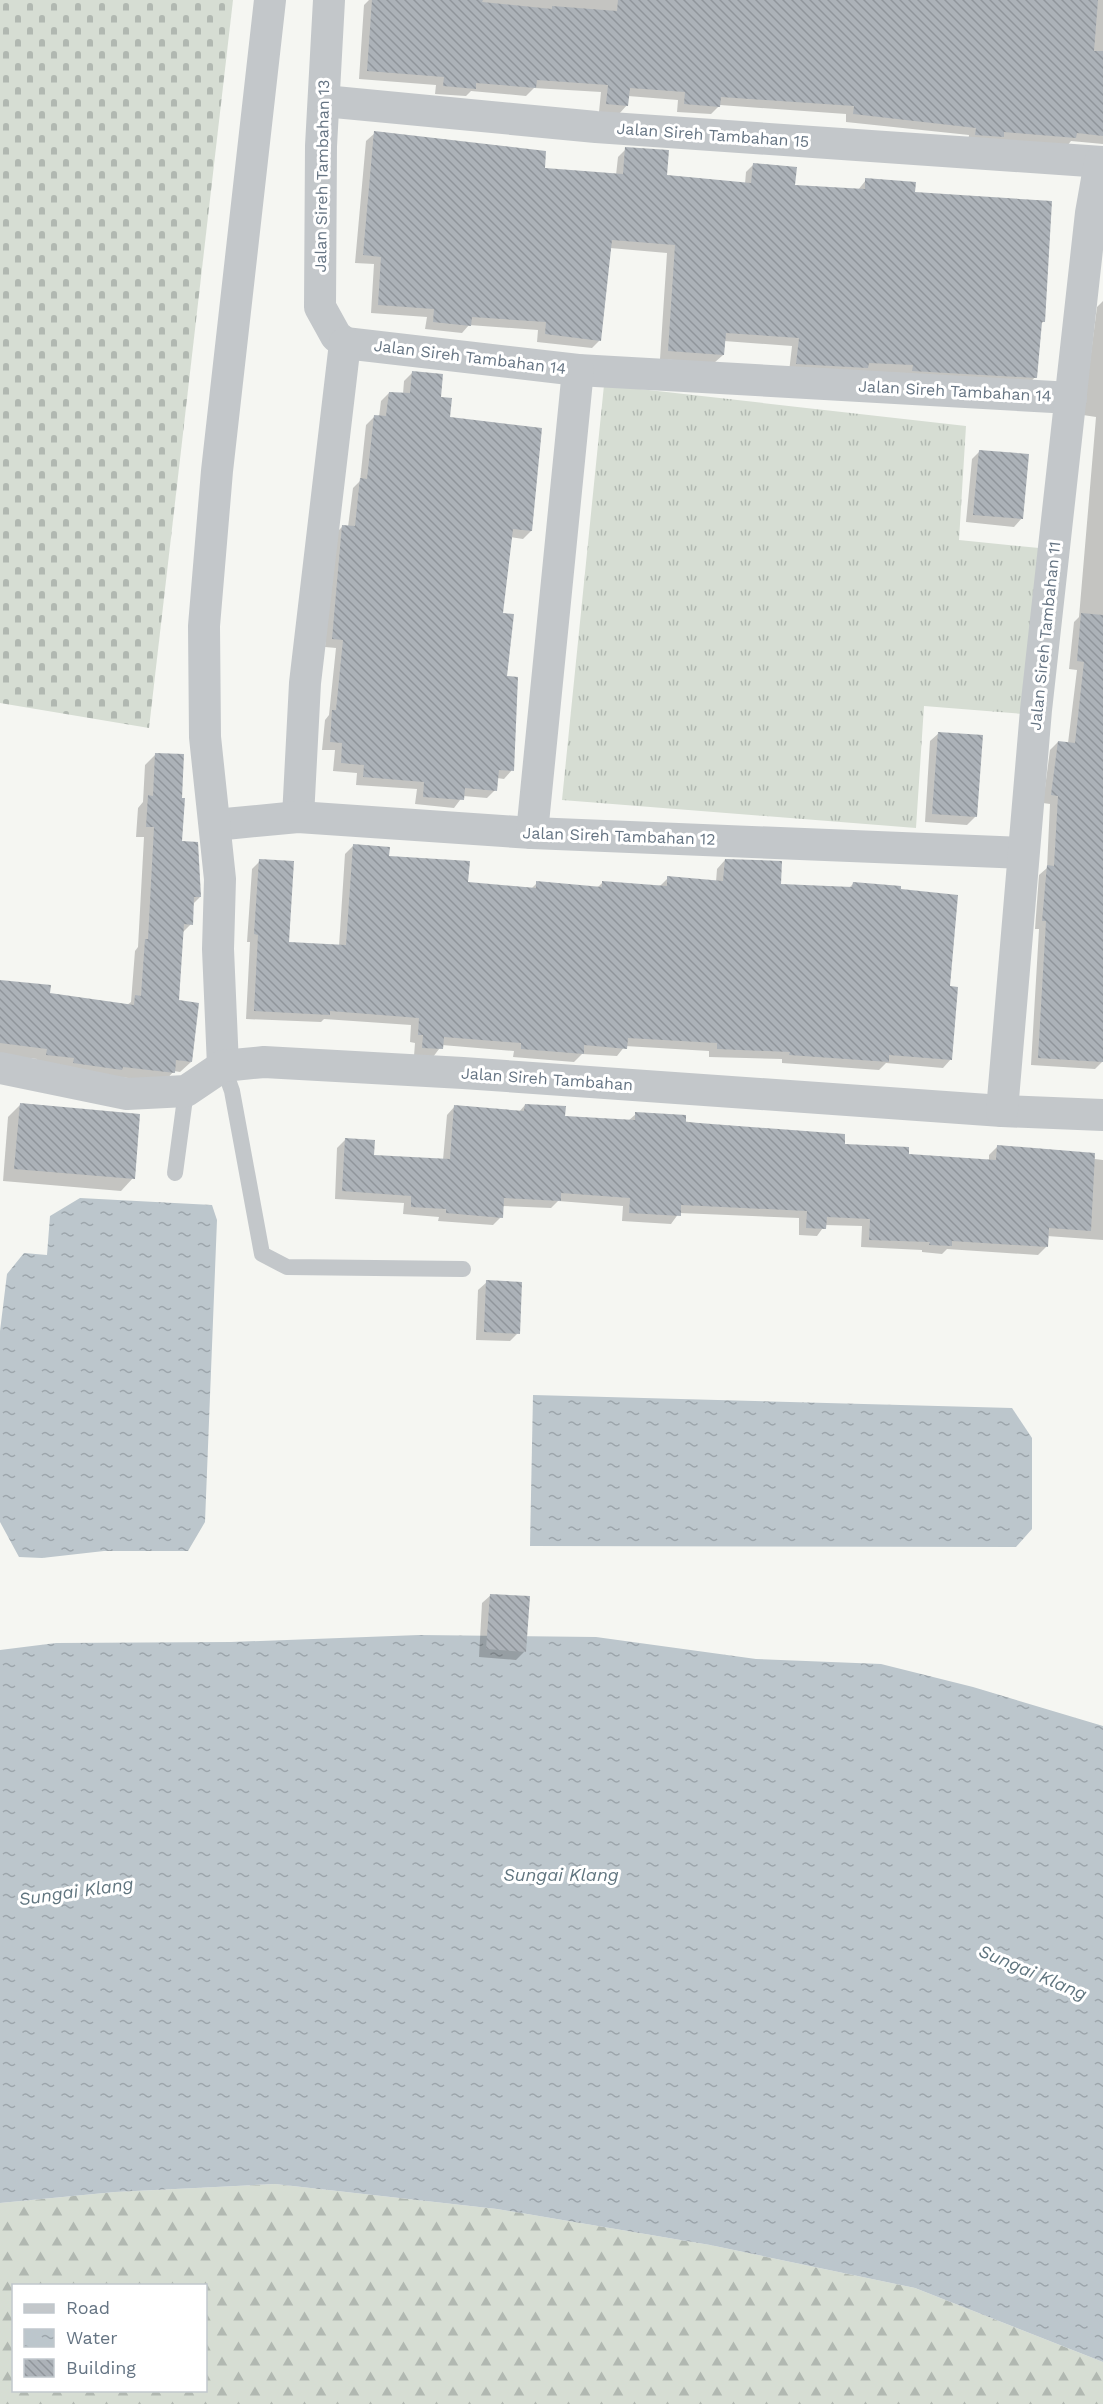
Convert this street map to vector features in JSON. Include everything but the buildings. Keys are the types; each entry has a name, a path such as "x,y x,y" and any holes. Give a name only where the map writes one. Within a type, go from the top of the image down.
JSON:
{"street":[{"path":"223,1066 218,949 220,879 205,737 204,626 220,448 270,0"},
{"name":"Jalan Sireh Tambahan 13","path":"329,0 324,101 320,307 336,336 345,343"},
{"name":"Jalan Sireh Tambahan 15","path":"324,101 596,127 1102,162"},
{"name":"Jalan Sireh Tambahan 11","path":"1002,1111 1023,853 1091,213 1102,162"},
{"path":"298,817 305,683 345,343"},
{"name":"Jalan Sireh Tambahan 14","path":"345,343 578,370 1071,398"},
{"path":"532,833 578,370"},
{"name":"Jalan Sireh Tambahan 12","path":"215,825 298,817 532,833 1023,853"},
{"name":"Jalan Sireh Tambahan","path":"186,1091 223,1066 264,1062 463,1073 1002,1111 1103,1115"},
{"path":"0,1068 127,1094 186,1091"}],"lane":[{"path":"223,1066 232,1091 262,1254 287,1267 462,1269"},
{"path":"175,1173 186,1091"}],"green space":[{"path":"0,0 233,0 149,728 0,703"},
{"path":"604,385 966,426 959,540 1039,548 1023,714 924,706 916,828 562,800"},
{"path":"275,2184 497,2209 710,2245 915,2288 1103,2362 1103,2404 0,2404 0,2203 115,2192"}],"water":[{"path":"80,1198 212,1205 217,1220 205,1522 188,1551 104,1551 42,1558 19,1557 0,1522 0,1331 7,1274 24,1253 47,1255 50,1216"},
{"path":"533,1395 1012,1408 1032,1438 1032,1529 1016,1547 530,1546"},
{"name":"Sungai Klang","path":"419,1635 596,1637 756,1659 881,1664 973,1687 1103,1726 1103,2362 915,2288 710,2245 497,2209 275,2184 115,2192 0,2203 0,1650 56,1643 231,1642"}]}
